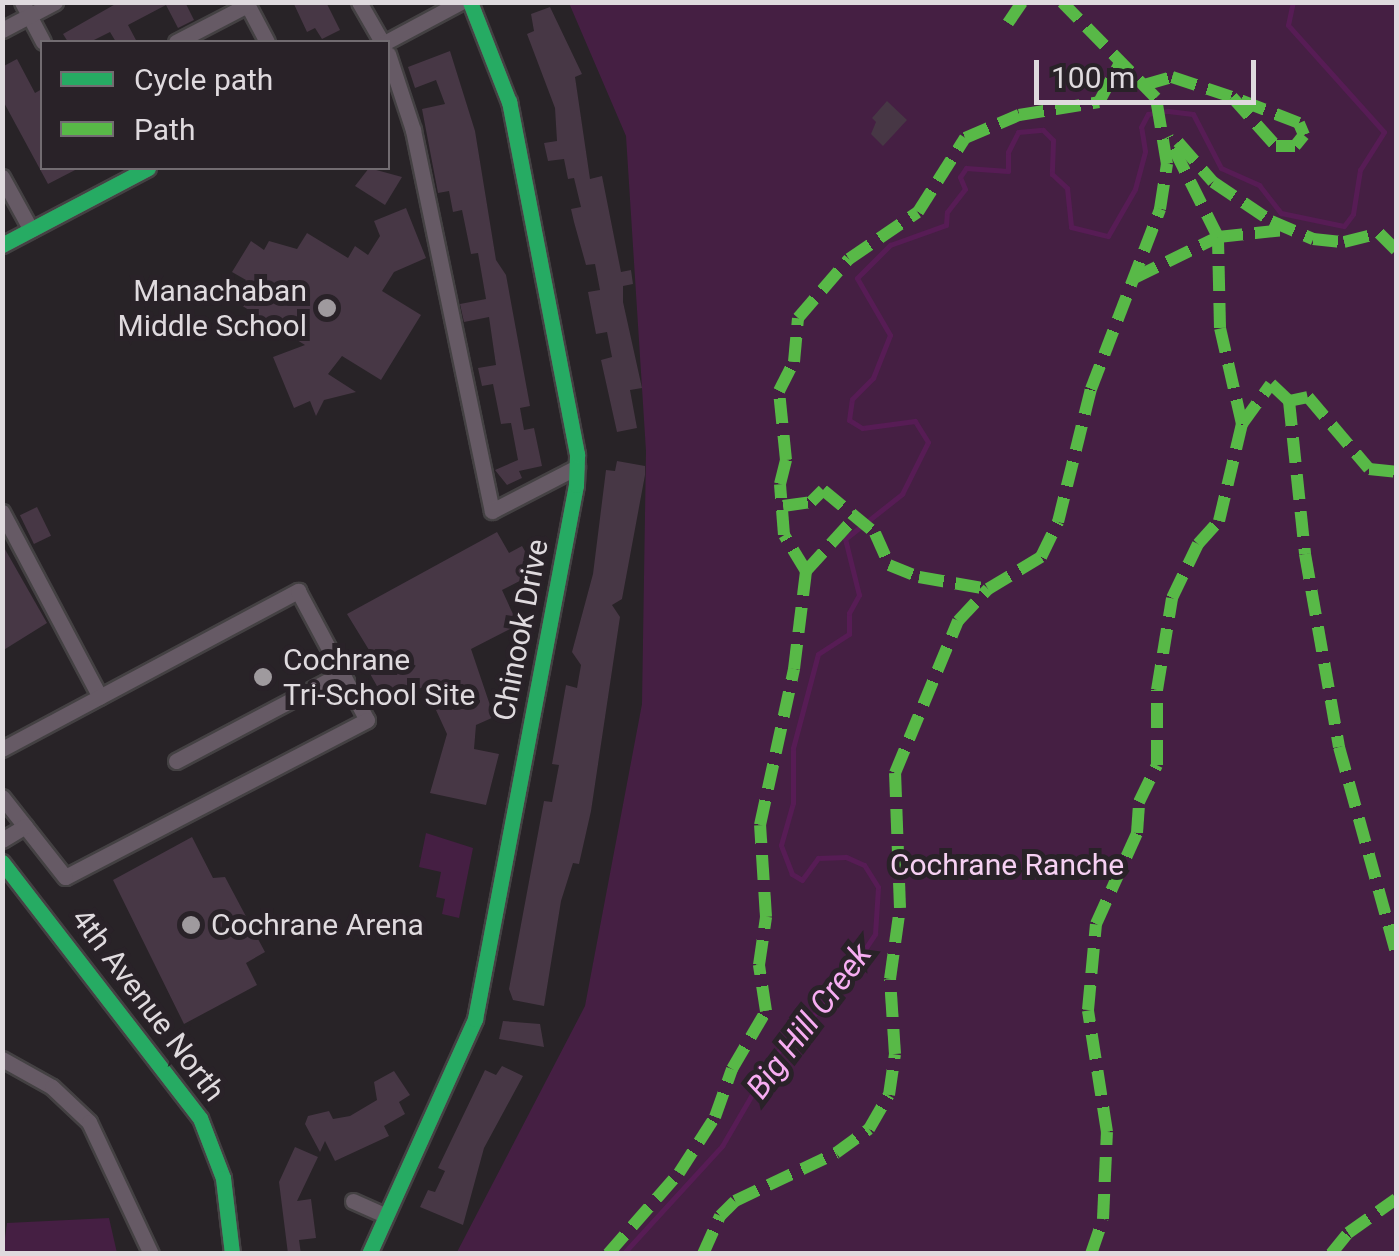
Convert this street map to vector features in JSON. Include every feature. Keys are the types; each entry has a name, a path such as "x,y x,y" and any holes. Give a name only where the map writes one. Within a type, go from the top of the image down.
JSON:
{"street":[{"path":"2,30 26,9 55,2"},
{"path":"360,2 383,40"},
{"path":"388,40 461,2"},
{"name":"Chinook Drive","path":"368,1254 475,1019 577,467 510,102 470,2"},
{"path":"180,40 246,4 266,40"},
{"path":"26,9 42,40"},
{"path":"390,60 413,130 492,511 577,467"},
{"path":"109,170 116,184"},
{"path":"2,244 144,170"},
{"path":"2,178 31,230"},
{"path":"2,512 100,698"},
{"path":"2,749 298,591 367,720 65,876 2,797"},
{"path":"176,760 342,674"},
{"path":"2,840 24,826"},
{"name":"4th Avenue North","path":"2,862 200,1118 219,1162 232,1254"},
{"path":"2,1058 52,1086 90,1122 151,1254"},
{"path":"353,1201 385,1215"}],"green space":[{"name":"Cochrane Ranche","path":"569,3 1396,3 1396,1253 456,1254 585,1006 642,704 646,451 626,136"},
{"path":"426,833 473,848 459,918 442,914 445,899 436,897 441,872 419,867"},
{"path":"109,1218 117,1253 3,1253 7,1223"}],"building":[{"path":"119,2 185,2 194,20 178,28 166,5 128,25 136,40 115,40 110,32 94,40 67,40 63,34"},
{"path":"293,2 326,2 340,30 322,39 315,28 307,32"},
{"path":"550,7 582,74 575,77 590,179 602,176 621,272 631,270 633,284 623,286 623,302 642,388 630,390 637,428 617,432 601,360 612,357 607,332 596,334 588,292 600,290 595,264 586,265 571,209 581,207 574,178 568,179 564,159 548,161 544,143 557,141 555,108 527,34 534,31 531,14"},
{"path":"450,51 475,131 496,260 506,275 530,406 520,408 524,430 534,428 542,466 519,471 522,478 507,485 495,470 518,460 511,423 501,424 493,384 482,386 478,368 496,365 489,317 464,322 460,304 486,299 478,253 471,254 462,210 453,212 449,191 438,193 422,109 445,104 436,80 415,88 408,67"},
{"path":"17,59 35,93 40,90 40,169 2,99 2,67"},
{"path":"887,101 907,120 883,146 871,134 876,122 872,118"},
{"path":"40,170 75,170 48,184"},
{"path":"367,170 402,177 385,205 355,186"},
{"name":"Manachaban Middle School","path":"406,208 426,258 394,272 382,291 421,315 381,380 342,356 328,374 356,392 324,400 316,416 310,401 294,408 273,357 305,345 233,300 246,280 232,272 251,241 264,250 269,241 297,249 307,233 348,258 355,246 368,255 380,236 374,221"},
{"path":"617,461 645,466 645,475 622,599 612,605 620,617 591,811 579,864 573,863 561,901 544,1006 513,1000 509,989 544,801 552,802 559,765 552,764 566,685 577,688 581,665 572,652 593,574 606,470 615,471"},
{"path":"37,507 51,536 34,544 20,515"},
{"path":"497,532 509,553 522,546 537,572 502,590 518,625 471,649 494,717 476,725 474,749 499,754 486,805 430,793 447,734 425,686 387,704 359,654 369,650 347,614"},
{"path":"2,544 47,623 2,651"},
{"name":"Cochrane Arena","path":"192,837 213,878 225,877 265,952 246,963 257,985 184,1024 113,880"},
{"path":"503,1021 540,1024 544,1047 499,1039"},
{"path":"502,1066 523,1076 484,1148 463,1225 420,1207 428,1190 435,1192 445,1171 438,1168 485,1070 496,1075"},
{"path":"394,1071 410,1095 399,1102 405,1114 384,1126 389,1136 335,1161 325,1141 320,1152 305,1124 308,1116 329,1111 333,1119 350,1116 377,1100 374,1082"},
{"path":"295,1147 318,1157 297,1201 311,1199 316,1238 299,1240 301,1254 288,1254 279,1182"}],"waterway":[{"name":"Big Hill Creek","path":"623,1254 722,1146 775,1055 837,991 875,934 878,887 864,865 846,857 818,858 802,880 792,874 781,845 793,803 793,748 818,654 849,634 849,613 859,595 845,539 902,494 928,442 915,421 862,428 849,420 852,399 873,378 890,335 857,278 890,245 946,225 947,212 965,189 960,177 966,168 1008,171 1008,152 1018,132 1043,130 1053,140 1052,174 1067,188 1071,227 1108,236 1135,189 1145,151 1141,127 1148,114 1168,111 1193,114 1221,168 1259,185 1281,213 1344,226 1353,214 1360,170 1384,132 1288,25 1293,2"}],"marked path":[{"path":"1008,23 1022,2"},
{"path":"703,1254 720,1216 735,1201 836,1153 869,1129 889,1095 895,1054 890,979 900,908 895,773 958,621 988,589 1041,557 1058,522 1091,389 1160,209 1167,164 1156,98 1062,2"},
{"path":"608,1254 679,1173 715,1117 732,1069 766,1011 759,965 766,917 760,825 794,669 806,571 784,535 780,484 786,460 779,391 794,362 798,318 849,259 918,212 965,138 1019,115 1099,102 1122,59"},
{"path":"1144,85 1172,77 1232,97 1276,146 1295,146 1304,135 1299,123 1232,97"},
{"path":"1091,1254 1103,1219 1107,1132 1088,1010 1096,924 1137,833 1139,802 1157,765 1157,690 1172,598 1198,544 1219,521 1242,424 1220,328 1218,237 1168,137"},
{"path":"1178,142 1213,182 1271,221 1313,239 1344,242 1379,233 1396,250"},
{"path":"1134,278 1218,237 1285,230"},
{"path":"1242,424 1271,384 1289,401 1305,554 1339,747 1396,953"},
{"path":"1289,401 1308,397 1369,469 1396,472"},
{"path":"783,506 811,502 823,490 875,533 889,565 919,577 988,589"},
{"path":"806,571 858,514"},
{"path":"1331,1254 1348,1233 1396,1199"}],"cycle path":[{"path":"369,1254 475,1019 576,485 577,454 509,102 470,2"},
{"path":"2,245 144,170"},
{"path":"2,862 200,1118 223,1178 232,1254"}],"place":[{"name":"Manachaban Middle School","path":"327,308"},
{"name":"Cochrane Tri-School Site","path":"263,677"},
{"name":"Cochrane Arena","path":"191,925"}]}
